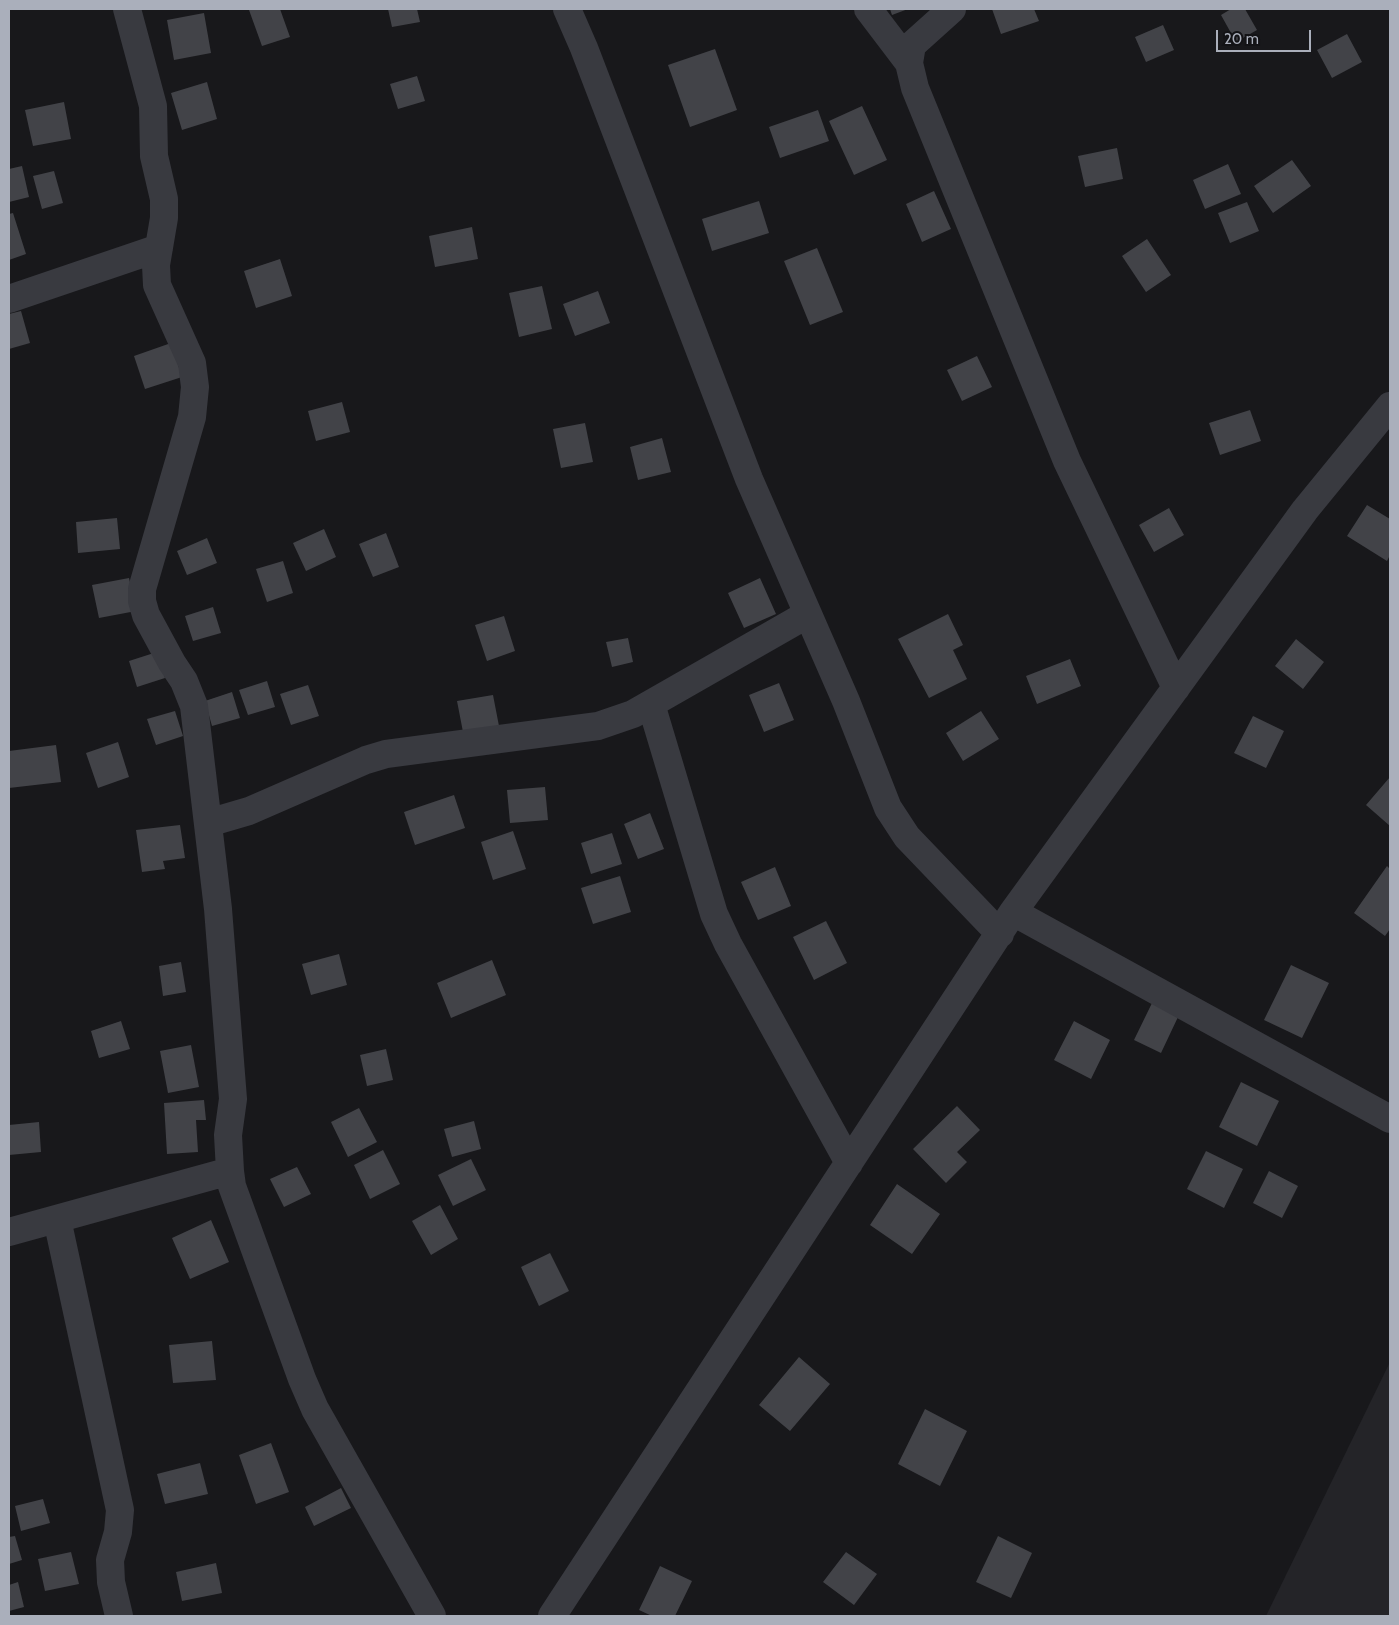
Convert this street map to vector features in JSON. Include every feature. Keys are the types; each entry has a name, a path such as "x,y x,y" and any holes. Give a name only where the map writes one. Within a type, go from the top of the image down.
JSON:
{"street":[{"path":"126,9 153,106 154,156 164,200 164,218 156,265 157,285 192,363 195,387 192,417 142,589 142,601 146,615 184,681 194,706 218,909 233,1099 228,1135 230,1171 236,1195 302,1379 315,1409 432,1616"},
{"path":"567,9 591,66 749,480 846,701 888,808 907,837 1006,923 1390,1118"},
{"path":"868,9 909,63"},
{"path":"952,9 912,45 909,63 915,88 1067,461 1176,688"},
{"path":"9,299 159,248"},
{"path":"552,1616 1006,923 1306,510 1390,406"},
{"path":"208,823 248,811 366,760 386,754 598,726 633,714 808,614"},
{"path":"650,704 714,914 728,944 849,1163"},
{"path":"9,1232 230,1171"},
{"path":"56,1219 120,1510 118,1532 110,1560 111,1582 119,1616"}],"shaded area":[{"path":"1390,1362 1390,1616 1266,1616"}],"building":[{"path":"280,9 290,37 262,46 249,10"},
{"path":"388,9 417,9 420,22 392,27"},
{"path":"890,9 908,9 892,15"},
{"path":"992,9 1034,9 1039,21 1001,34"},
{"path":"1231,9 1245,9 1257,30 1236,42 1221,15"},
{"path":"204,13 211,53 174,60 167,20"},
{"path":"1163,25 1174,50 1146,62 1135,37"},
{"path":"1347,34 1362,62 1332,78 1317,50"},
{"path":"715,49 737,110 690,127 668,65"},
{"path":"417,76 425,101 398,109 390,84"},
{"path":"207,82 217,119 182,130 171,93"},
{"path":"64,102 71,139 33,146 25,110"},
{"path":"862,106 887,160 854,175 829,121"},
{"path":"818,110 829,141 780,158 769,127"},
{"path":"1117,148 1123,179 1085,187 1078,156"},
{"path":"1292,160 1311,186 1273,213 1254,186"},
{"path":"1228,164 1241,194 1205,209 1193,180"},
{"path":"22,166 29,197 9,202 9,169"},
{"path":"54,171 63,203 42,209 33,176"},
{"path":"934,191 951,229 922,242 906,204"},
{"path":"759,201 769,233 712,251 702,219"},
{"path":"1247,202 1259,231 1230,243 1218,213"},
{"path":"13,213 26,254 9,260 9,214"},
{"path":"472,227 478,259 435,267 429,236"},
{"path":"1147,239 1171,275 1146,292 1122,256"},
{"path":"817,248 843,312 810,325 784,261"},
{"path":"280,259 292,296 256,308 244,271"},
{"path":"542,286 552,329 519,337 509,293"},
{"path":"598,291 610,323 575,336 563,304"},
{"path":"21,311 30,343 9,349 9,314"},
{"path":"171,343 182,377 145,389 134,356"},
{"path":"977,356 992,387 962,401 947,370"},
{"path":"342,402 350,432 316,441 308,411"},
{"path":"1250,410 1261,441 1220,455 1209,423"},
{"path":"585,423 593,462 561,468 553,429"},
{"path":"662,438 671,472 638,480 630,447"},
{"path":"1367,505 1390,519 1390,555 1387,561 1347,536"},
{"path":"1169,508 1184,535 1154,552 1139,525"},
{"path":"117,518 120,549 78,553 76,522"},
{"path":"324,529 336,557 306,571 293,543"},
{"path":"386,533 399,567 373,577 359,544"},
{"path":"207,538 217,563 187,575 177,551"},
{"path":"283,561 293,593 267,602 256,569"},
{"path":"129,578 136,611 99,618 92,585"},
{"path":"760,578 776,614 744,628 728,593"},
{"path":"213,607 221,633 193,641 185,616"},
{"path":"948,614 963,645 953,650 967,679 929,698 898,639"},
{"path":"504,616 515,651 487,661 475,625"},
{"path":"628,638 633,662 612,667 606,642"},
{"path":"1296,639 1324,662 1303,689 1275,666"},
{"path":"157,652 165,678 137,687 129,661"},
{"path":"1070,659 1081,686 1037,704 1026,676"},
{"path":"267,681 275,707 248,715 239,690"},
{"path":"779,683 794,720 764,732 749,695"},
{"path":"308,685 319,716 291,725 280,694"},
{"path":"232,692 240,718 212,726 205,701"},
{"path":"493,695 499,726 463,732 457,701"},
{"path":"175,711 183,736 156,745 147,719"},
{"path":"981,711 999,739 963,761 946,733"},
{"path":"1253,716 1284,731 1266,768 1234,753"},
{"path":"118,742 129,777 98,788 86,753"},
{"path":"56,745 61,782 9,788 9,751"},
{"path":"1390,777 1390,826 1366,805"},
{"path":"545,787 548,820 510,823 507,790"},
{"path":"454,795 465,828 415,845 404,812"},
{"path":"650,813 664,849 638,859 624,824"},
{"path":"180,825 185,858 163,861 165,869 142,872 136,830"},
{"path":"513,831 526,869 493,880 481,842"},
{"path":"612,833 622,864 591,874 581,843"},
{"path":"1387,866 1390,869 1390,929 1385,936 1354,913"},
{"path":"775,867 791,906 758,920 741,882"},
{"path":"620,876 631,912 593,924 581,888"},
{"path":"826,921 847,963 814,980 793,937"},
{"path":"339,954 347,985 311,995 302,964"},
{"path":"492,960 506,995 451,1018 437,983"},
{"path":"181,962 186,992 163,996 159,966"},
{"path":"1291,965 1329,983 1302,1038 1264,1020"},
{"path":"1152,1003 1178,1017 1161,1053 1134,1040"},
{"path":"121,1021 130,1049 99,1058 91,1031"},
{"path":"1074,1021 1110,1040 1091,1079 1054,1060"},
{"path":"191,1045 199,1087 168,1093 160,1051"},
{"path":"386,1049 393,1080 367,1086 360,1055"},
{"path":"1241,1082 1279,1101 1257,1146 1219,1127"},
{"path":"204,1100 206,1120 196,1120 198,1152 167,1154 164,1103"},
{"path":"957,1106 980,1130 957,1152 967,1162 946,1183 913,1149"},
{"path":"359,1108 377,1142 348,1157 331,1122"},
{"path":"474,1121 481,1149 452,1157 444,1129"},
{"path":"39,1122 41,1152 9,1155 9,1125"},
{"path":"383,1150 400,1184 370,1199 354,1165"},
{"path":"1206,1151 1243,1169 1224,1208 1187,1189"},
{"path":"471,1159 486,1190 453,1206 438,1175"},
{"path":"297,1167 311,1194 284,1207 270,1179"},
{"path":"1269,1171 1298,1186 1282,1218 1253,1203"},
{"path":"897,1184 940,1214 912,1254 870,1225"},
{"path":"440,1205 458,1239 431,1255 412,1221"},
{"path":"211,1220 229,1262 190,1279 172,1238"},
{"path":"550,1253 569,1291 539,1306 521,1267"},
{"path":"212,1341 216,1380 173,1383 169,1345"},
{"path":"799,1357 830,1384 790,1431 759,1405"},
{"path":"925,1409 967,1431 940,1486 898,1464"},
{"path":"271,1443 289,1492 256,1504 239,1455"},
{"path":"200,1463 208,1494 165,1504 157,1474"},
{"path":"341,1488 351,1508 314,1526 305,1507"},
{"path":"43,1499 50,1523 21,1531 15,1506"},
{"path":"15,1536 22,1560 9,1564 9,1537"},
{"path":"998,1536 1032,1553 1011,1598 976,1582"},
{"path":"71,1552 79,1584 45,1591 38,1559"},
{"path":"846,1552 877,1574 854,1605 823,1582"},
{"path":"216,1563 222,1593 182,1601 176,1572"},
{"path":"660,1566 692,1581 675,1616 652,1616 639,1610"},
{"path":"18,1582 24,1607 9,1611 9,1585"}]}
